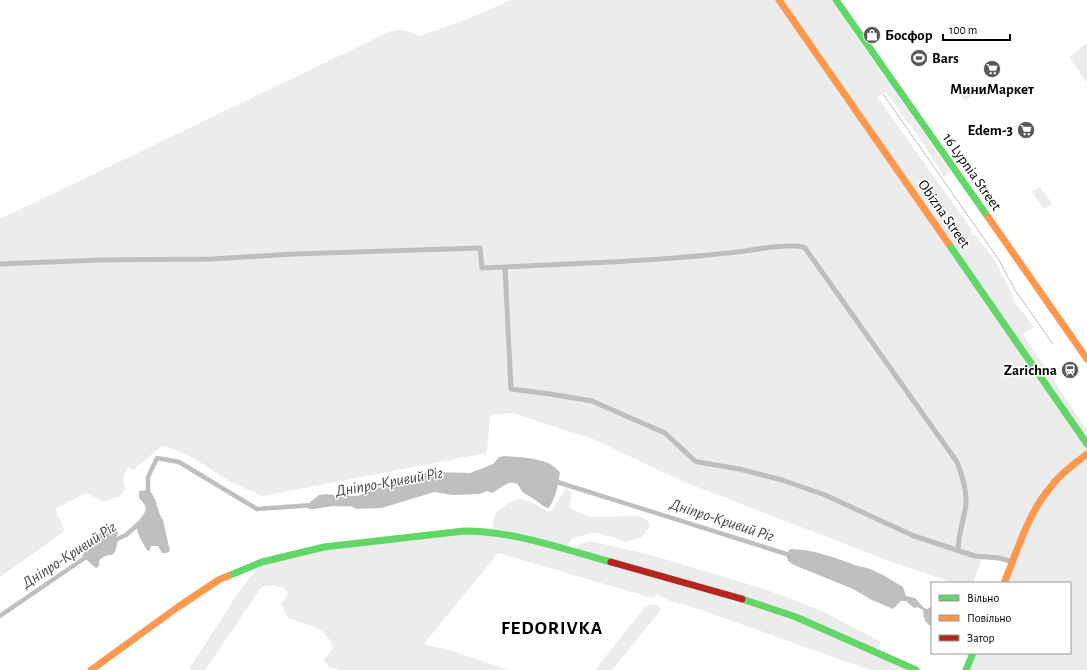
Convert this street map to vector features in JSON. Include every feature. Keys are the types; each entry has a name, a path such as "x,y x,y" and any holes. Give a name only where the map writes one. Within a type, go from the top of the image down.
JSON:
{"main road":[{"name":"Obizna Street","path":"779,0 1087,444"},
{"name":"16 Lypnia Street","path":"836,0 1087,359"},
{"path":"1004,582 1030,521 1045,494 1059,478 1087,454"},
{"path":"91,670 178,607 220,579 262,562 324,547 395,538 464,531 481,531 516,536 752,602 796,617 916,670"},
{"path":"966,670 973,654"}],"street":[{"path":"0,264 115,260 212,259 294,254 480,248 482,268 675,258 799,246 805,248 957,462 963,477 966,497 958,550"},
{"path":"504,267 511,389 592,401 665,433 695,461 782,480 818,492 914,536 975,556 1000,558 1013,562"}],"shaded area":[{"path":"511,0 831,0 951,172 944,177 942,176 942,173 910,124 886,92 877,97 972,230 971,232 973,235 976,235 995,261 1013,296 1014,301 1034,327 1023,334 1087,430 1087,670 966,670 973,654 1071,654 1071,582 1004,582 1013,562 982,558 973,582 952,582 889,561 684,482 593,439 512,413 490,415 487,453 262,496 231,482 189,456 171,448 162,446 133,470 128,467 123,478 125,489 119,497 103,502 86,493 55,509 65,531 0,577 0,219 391,31 400,29 420,36 470,18"},
{"path":"1087,43 1087,83 1069,57"},
{"path":"974,84 979,91 965,101 960,94"},
{"path":"1040,187 1052,203 1044,209 1032,192"},
{"path":"499,457 528,458 541,461 552,465 560,472 555,495 549,508 525,494 515,483 509,483 492,493 487,491 480,494 453,495 434,492 382,508 356,509 347,504 313,509 308,509 307,507 308,504 319,495 358,496 374,489 409,481 424,473 470,473 493,464"},
{"path":"566,488 569,489 572,494 569,507 579,513 592,517 639,516 649,522 650,526 642,537 625,542 613,537 594,533 573,538 563,549 575,553 578,545 590,541 651,555 761,588 820,610 881,642 876,653 909,670 870,670 687,605 672,602 658,595 657,593 656,596 652,598 498,553 424,644 452,651 509,670 338,670 328,666 324,660 333,647 330,640 325,634 315,627 288,618 281,604 288,594 285,589 270,585 261,588 205,670 189,670 238,593 262,562 324,547 492,532 495,514 509,502 519,499 530,501 548,512 552,510"},
{"path":"148,490 154,496 163,520 170,551 166,553 162,553 158,546 151,546 150,550 148,551 137,531 138,524 145,511 144,503 139,498 139,491"},
{"path":"110,528 118,533 118,541 115,552 112,555 102,558 99,561 99,566 96,568 82,556 88,546 101,532 104,533"},
{"path":"799,549 824,554 857,566 868,568 883,575 903,587 906,596 915,598 924,608 927,609 931,607 931,626 927,624 925,620 923,610 917,607 914,608 906,601 901,601 893,609 872,600 853,589 794,565 787,559 789,550"},
{"path":"651,604 657,605 661,608 660,611 612,670 595,670 645,607"}],"waterway":[{"name":"Дніпро-Кривий Ріг","path":"148,495 148,477 157,458 179,462 257,509 313,505"},
{"name":"Дніпро-Кривий Ріг","path":"554,481 793,556"},
{"name":"Дніпро-Кривий Ріг","path":"335,504 353,504"},
{"name":"Дніпро-Кривий Ріг","path":"113,541 126,535 143,520"},
{"name":"Дніпро-Кривий Ріг","path":"0,616 89,555"}],"tram line":[{"path":"883,94 999,260 1015,290 1053,344"}],"traffic: fast":[{"path":"836,0 988,217"},
{"path":"948,243 1087,444"},
{"path":"228,576 262,562 324,547 464,531 520,537 611,562"},
{"path":"742,599 796,617 916,670"},
{"path":"966,670 973,654"}],"traffic: slow":[{"path":"779,0 948,243"},
{"path":"988,217 1087,359"},
{"path":"1004,582 1023,534 1041,500 1057,479 1087,454"},
{"path":"91,670 178,607 220,579 228,576"}],"traffic: jam":[{"path":"611,562 742,599"}],"place":[{"name":"Босфор","path":"872,35"},
{"name":"Bars","path":"919,58"},
{"name":"МиниМаркет","path":"992,69"},
{"name":"Edem-3","path":"1026,130"},
{"name":"Zarichna","path":"1070,370"}],"district":[{"name":"FEDORIVKA","path":"552,628"}]}
